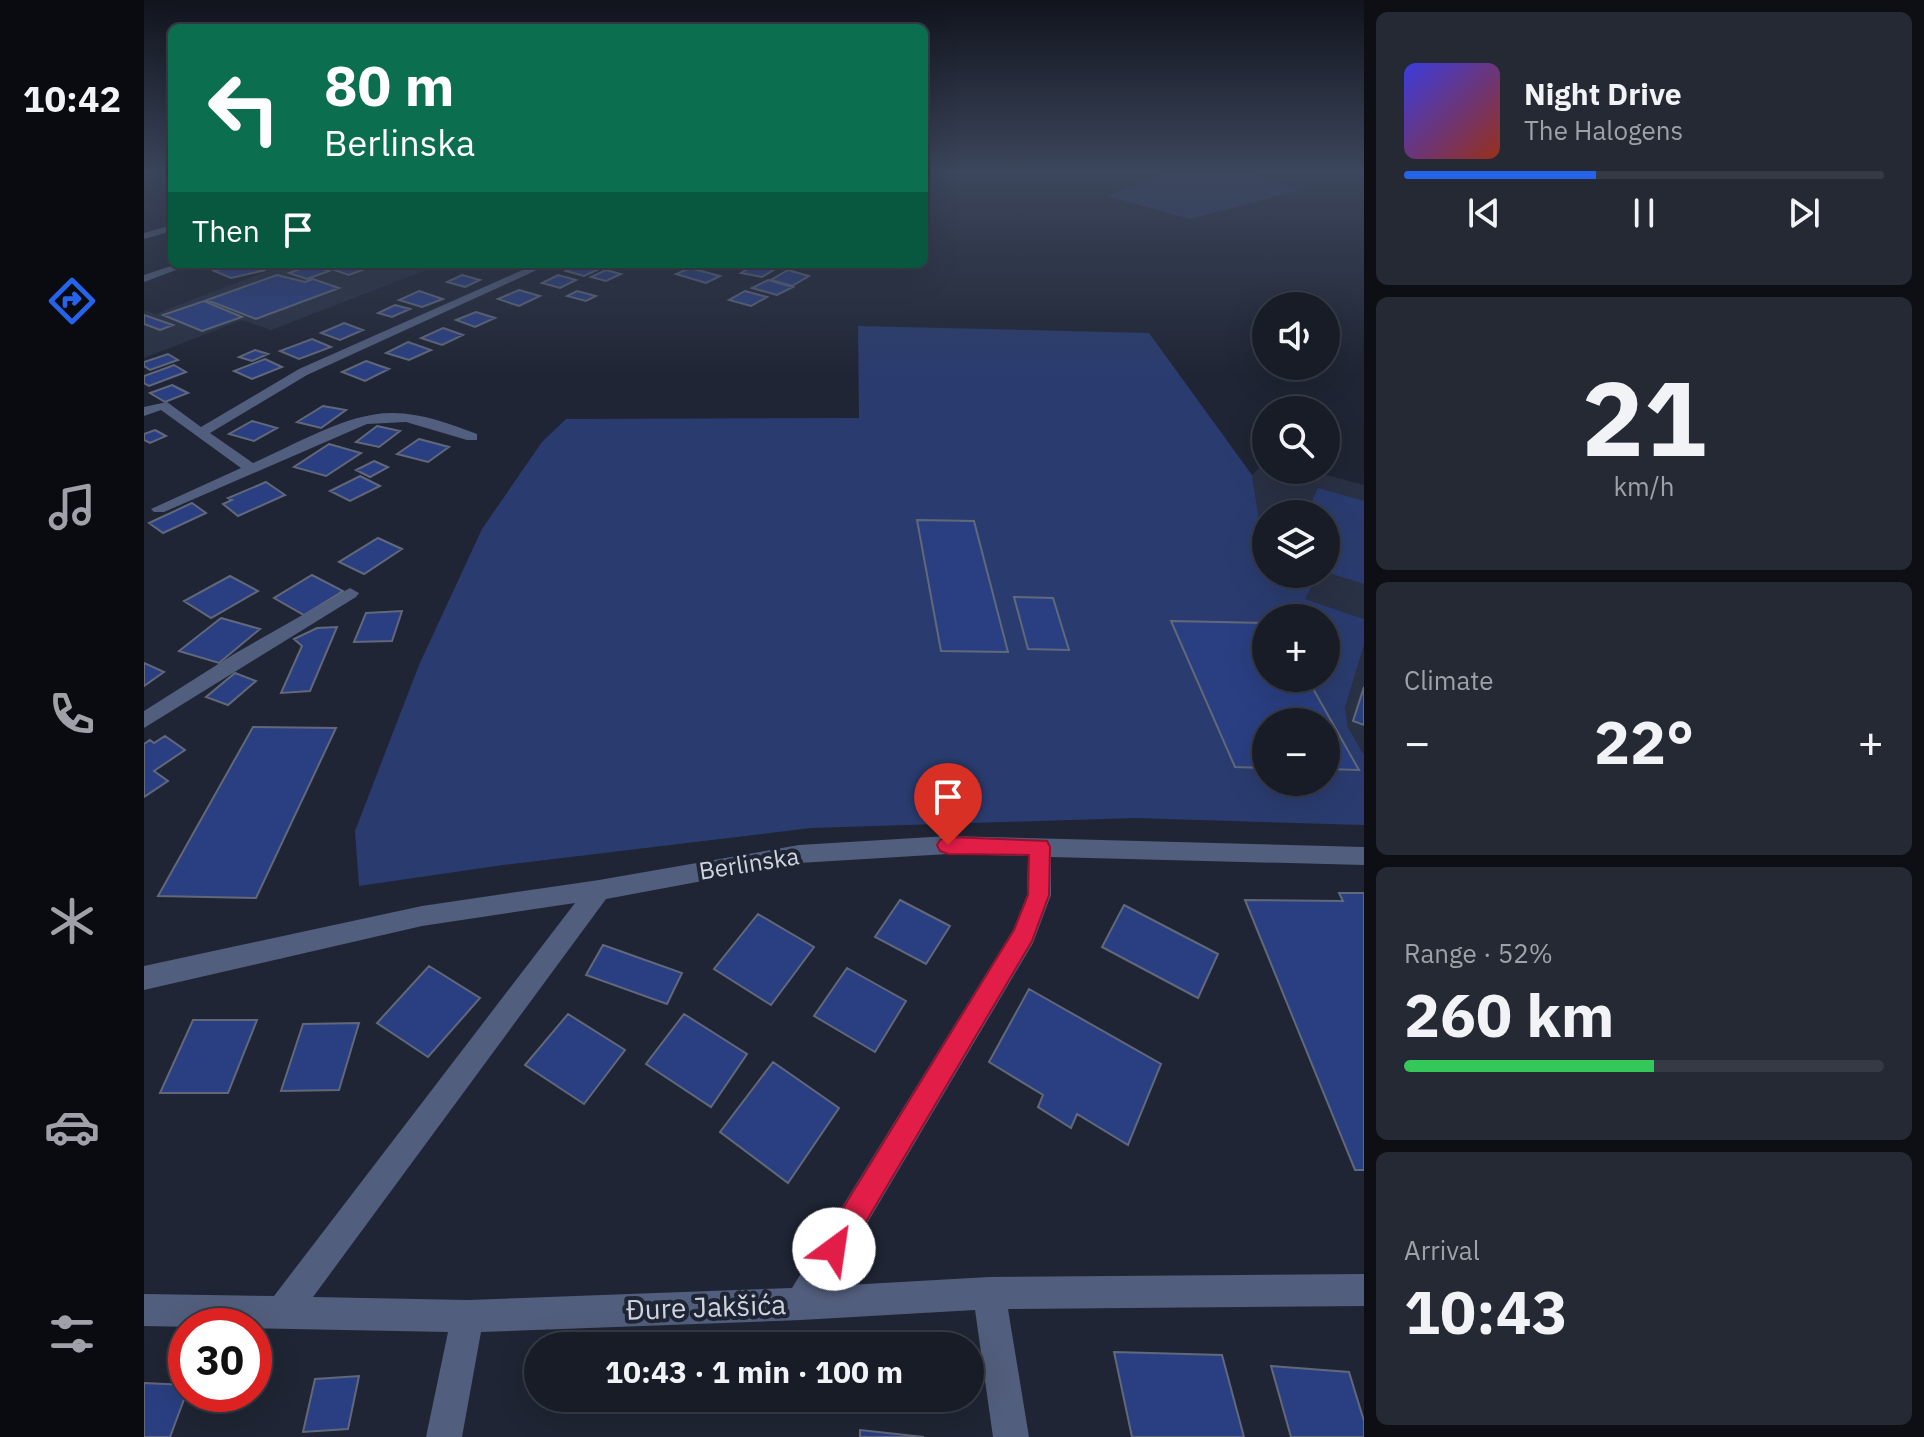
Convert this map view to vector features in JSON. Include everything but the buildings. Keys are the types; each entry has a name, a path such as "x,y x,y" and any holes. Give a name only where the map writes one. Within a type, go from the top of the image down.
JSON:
{"street":[{"path":"144,279 176,268"},
{"path":"200,433 303,372 536,268"},
{"path":"144,412 162,405 250,468"},
{"path":"159,509 347,426 379,416 423,420 472,437"},
{"path":"144,721 350,593"},
{"name":"Berlinska","path":"144,978 422,916 599,890 799,854 948,845 1364,856"},
{"path":"801,1304 1024,935 1039,895 1040,847"},
{"path":"282,1312 599,890"},
{"name":"Đure Jakšića","path":"144,1310 468,1316 801,1304 989,1293 1364,1290"},
{"path":"989,1293 1011,1437"},
{"path":"444,1437 468,1316"}],"shaded area":[{"path":"276,268 432,268 271,330 242,320 144,358 144,310 155,314"},
{"path":"858,326 1149,333 1252,475 1256,500 1252,500 1252,588 1311,588 1305,599 1320,604 1252,604 1252,692 1340,692 1340,611 1364,619 1364,645 1345,708 1348,727 1364,755 1364,825 1135,818 811,828 503,865 359,886 355,831 419,665 482,529 542,442 566,419 859,418"},
{"path":"1340,479 1364,485 1364,619 1340,611 1340,604 1319,604 1304,599 1311,588 1340,588 1340,500 1256,500 1253,484 1340,484"},
{"path":"1318,488 1364,501 1364,584 1340,576 1340,500 1312,500"},
{"path":"1364,645 1364,755 1348,727 1345,708"}],"route":[{"path":"834,1249 1024,935 1039,895 1040,847 948,845"}]}
